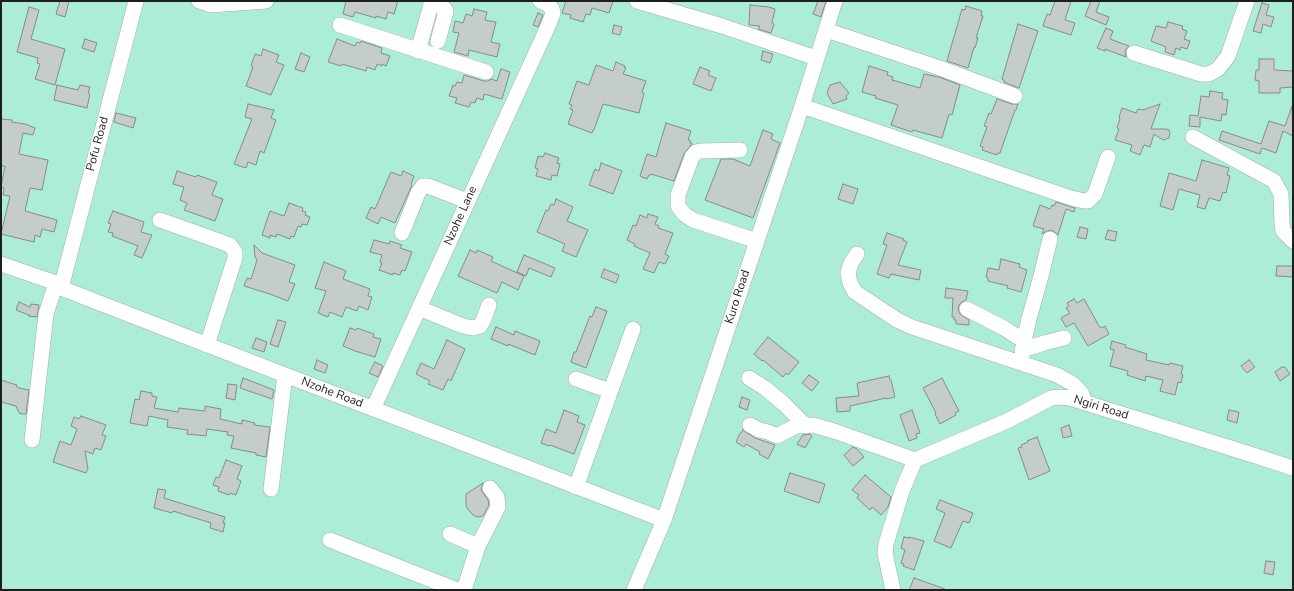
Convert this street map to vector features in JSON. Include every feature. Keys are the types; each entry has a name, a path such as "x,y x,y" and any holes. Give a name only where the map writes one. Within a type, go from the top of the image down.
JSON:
{"street":[{"name":"Pofu Road","path":"32,440 46,314 58,285 136,1"},
{"path":"199,1 211,5 266,1"},
{"name":"Nzohe Lane","path":"373,409 549,24 553,13 552,9 548,4 540,1"},
{"path":"637,1 722,26 816,58"},
{"name":"Kuro Road","path":"634,590 664,520 802,106 835,1"},
{"path":"1134,53 1201,74 1209,74 1218,69 1228,56 1247,1"},
{"path":"418,51 431,2 444,8 446,12 438,41"},
{"path":"340,25 486,72"},
{"path":"826,30 937,67 1015,96"},
{"path":"802,106 1071,198 1084,201 1088,201 1095,194 1108,157"},
{"path":"1193,137 1274,181 1281,194 1283,231 1293,241"},
{"path":"740,150 696,152 692,157 678,195 678,206 684,214 693,220 757,241"},
{"path":"402,233 418,194 423,186 428,186 467,202"},
{"path":"160,220 230,245 235,252 235,258 207,345"},
{"path":"1022,352 1050,239"},
{"path":"857,254 851,263 848,273 850,283 855,292 897,320 912,328 1022,352 1044,343 1064,338"},
{"name":"Nzohe Road","path":"1,264 58,285 207,345 664,520"},
{"path":"419,308 463,326 473,328 480,326 489,305"},
{"path":"967,309 1004,328 1022,352 1069,382 1082,394 1085,403"},
{"path":"576,487 633,329"},
{"path":"271,489 285,375"},
{"path":"749,378 765,388 806,426"},
{"path":"576,379 610,390"},
{"name":"Ngiri Road","path":"915,460 1007,420 1051,398 1060,397 1070,398 1293,468"},
{"path":"750,425 759,430 777,436 796,426 813,426 838,432 915,460 902,491 886,544 885,553 893,590"},
{"path":"464,590 478,546 498,507 497,497 490,488"},
{"path":"450,534 478,546"},
{"path":"330,540 457,590"}],"green space":[{"path":"1,1 1293,1 1293,590 1,590"}],"building":[{"path":"60,1 69,1 65,17 56,14"},
{"path":"346,1 398,1 394,14 388,12 386,19 376,16 376,18 355,12 353,17 343,14"},
{"path":"566,1 613,1 609,13 592,8 590,15 586,14 583,22 570,18 571,15 562,13"},
{"path":"818,1 826,1 821,17 813,14"},
{"path":"1055,1 1071,1 1065,20 1075,23 1071,35 1043,26 1047,14 1050,15"},
{"path":"1091,1 1100,1 1096,12 1109,17 1106,25 1085,16"},
{"path":"1262,3 1269,5 1266,15 1274,17 1271,27 1263,24 1261,33 1253,31"},
{"path":"750,5 775,9 772,23 774,24 771,33 758,29 760,26 749,25"},
{"path":"966,6 982,11 981,16 983,16 976,38 978,38 968,68 947,61 962,9 965,10"},
{"path":"29,7 39,10 31,39 65,49 55,85 35,79 40,64 37,63 38,58 17,52"},
{"path":"474,9 487,12 485,20 496,22 491,42 500,44 497,57 469,50 468,56 454,52 459,33 453,32 455,21 463,23 466,14 472,16"},
{"path":"538,13 543,15 538,27 533,25"},
{"path":"1168,22 1183,26 1182,29 1187,31 1184,39 1190,41 1187,49 1181,47 1180,50 1176,48 1174,55 1165,52 1166,47 1151,41 1156,26 1166,28"},
{"path":"1018,24 1038,31 1019,88 1004,82 1002,79"},
{"path":"614,25 622,27 620,35 612,33"},
{"path":"1106,28 1113,31 1110,39 1129,46 1125,51 1126,57 1105,49 1105,51 1097,48"},
{"path":"85,39 97,43 94,52 82,48"},
{"path":"337,39 355,46 357,42 360,43 361,41 382,48 381,53 390,56 386,66 377,64 375,70 367,67 366,71 342,64 341,66 328,62"},
{"path":"263,49 279,55 276,62 284,65 271,95 246,86 253,67 251,66 255,54 261,56"},
{"path":"763,51 773,54 770,63 761,60"},
{"path":"301,53 310,57 304,72 295,69"},
{"path":"1259,59 1274,59 1274,70 1293,71 1293,87 1280,88 1280,93 1259,93 1259,81 1255,80 1256,70 1259,70"},
{"path":"616,62 625,66 624,67 626,68 623,74 646,81 642,92 644,93 639,113 603,104 592,133 568,124 573,110 570,109 572,105 569,104 577,81 589,85 596,65 613,71"},
{"path":"869,66 888,72 887,75 893,77 892,80 920,88 924,74 939,77 960,85 952,115 949,114 942,138 913,130 912,132 891,125 898,105 875,98 876,96 862,92"},
{"path":"700,67 710,71 708,75 716,78 711,91 693,84"},
{"path":"501,69 510,72 502,99 484,94 483,100 477,98 475,103 471,102 469,107 455,103 457,98 449,96 453,85 455,86 457,82 462,83 464,75 484,81 491,79 497,81"},
{"path":"840,82 849,93 846,96 847,99 833,104 827,93 830,85"},
{"path":"57,85 78,90 80,85 90,87 87,108 54,100"},
{"path":"1210,91 1223,93 1222,99 1228,100 1226,115 1222,114 1221,121 1200,117 1200,127 1189,126 1190,115 1198,116 1201,96 1209,97"},
{"path":"997,99 1012,104 1018,104 1000,153 997,155 982,150 983,147 980,146 987,127 984,126"},
{"path":"248,104 274,110 271,118 276,120 264,153 260,151 256,165 248,162 246,168 234,164 252,119 245,117"},
{"path":"1160,104 1151,129 1169,130 1169,138 1163,140 1154,134 1150,147 1144,145 1140,155 1130,151 1132,145 1115,140 1119,129 1117,128 1122,108 1136,113 1138,109 1143,110"},
{"path":"1292,106 1293,136 1283,131 1276,153 1262,148 1260,154 1219,140 1222,131 1261,144 1269,121 1285,126"},
{"path":"116,113 136,118 133,128 114,122"},
{"path":"1,119 12,120 12,122 25,124 35,128 33,135 23,133 19,154 48,160 42,190 30,188 25,211 57,220 54,232 42,229 40,237 35,235 34,242 1,234 10,196 3,195 4,188 1,187 5,166 1,166"},
{"path":"666,123 691,131 688,140 692,143 684,154 674,181 651,174 647,179 640,176 647,154 656,157"},
{"path":"763,130 773,134 771,139 780,143 753,218 705,200 721,159 733,159 750,166"},
{"path":"545,153 559,158 557,163 560,164 557,176 552,175 551,180 536,176 538,169 535,168 538,156 543,157"},
{"path":"1202,160 1229,168 1227,175 1230,176 1226,193 1223,192 1220,201 1209,198 1205,209 1197,207 1200,195 1179,189 1173,210 1160,206 1169,173 1196,181"},
{"path":"601,163 622,171 613,194 589,185 595,169 599,171"},
{"path":"177,171 196,177 197,175 217,182 212,195 223,199 215,221 184,210 187,203 180,200 184,187 173,184"},
{"path":"403,171 414,176 412,185 395,223 381,217 378,224 366,218 371,207 375,209 391,172 401,176"},
{"path":"843,184 858,189 853,204 838,199"},
{"path":"556,199 573,207 567,221 588,230 576,257 562,251 565,244 537,232 546,210 548,211 551,204 554,205"},
{"path":"1056,202 1075,208 1074,212 1066,209 1058,235 1052,230 1042,234 1044,229 1033,226 1040,205 1050,209"},
{"path":"289,203 303,208 302,211 306,212 305,215 310,217 307,225 302,224 301,227 298,226 294,237 291,236 290,239 277,234 276,237 270,235 270,238 262,235 270,211 284,216"},
{"path":"113,211 144,222 141,232 152,235 142,258 134,255 138,246 112,236 113,233 108,232 111,224 108,223"},
{"path":"648,214 658,217 655,224 659,226 658,228 673,233 665,254 669,256 665,264 659,262 654,273 643,269 650,253 634,246 635,244 627,240 633,225 636,226 640,215 647,218"},
{"path":"1080,227 1088,229 1086,239 1077,237"},
{"path":"1108,230 1117,232 1115,241 1105,239"},
{"path":"887,233 904,239 903,240 907,242 898,265 921,270 919,280 891,274 889,278 877,274 887,245 883,244"},
{"path":"374,240 389,244 390,241 402,245 400,248 412,252 405,271 402,270 400,275 393,273 393,275 379,270 382,263 380,262 382,255 370,252"},
{"path":"254,245 262,253 295,265 289,282 295,284 288,301 244,286 247,278 251,279 257,260 255,257"},
{"path":"470,250 476,253 477,250 493,257 491,261 524,276 518,290 502,282 497,293 458,276"},
{"path":"524,255 555,268 551,277 529,268 526,276 517,272"},
{"path":"1001,259 1020,264 1019,267 1027,270 1021,292 1007,288 1008,286 988,281 988,278 986,277 988,268 999,270"},
{"path":"324,262 346,271 343,279 370,289 368,296 372,297 368,310 359,306 357,311 346,307 342,317 330,312 328,317 318,313 326,291 315,288"},
{"path":"1277,266 1293,266 1293,277 1276,276"},
{"path":"604,269 619,275 616,283 601,277"},
{"path":"946,288 968,291 966,300 959,305 958,309 960,314 969,320 969,325 956,324 956,320 952,317 953,298 945,298"},
{"path":"1074,299 1077,303 1084,299 1099,326 1101,328 1105,326 1109,334 1088,346 1074,323 1066,327 1061,318 1070,313 1066,308 1069,306 1067,303"},
{"path":"19,302 30,307 31,304 39,305 37,317 28,316 29,315 16,310"},
{"path":"596,307 607,311 586,368 571,362 590,316 592,317"},
{"path":"278,320 286,322 278,347 270,344"},
{"path":"496,327 514,335 515,331 540,341 535,355 491,339"},
{"path":"350,328 356,330 357,328 374,334 373,337 381,339 375,357 343,346"},
{"path":"768,337 799,362 788,375 786,373 783,377 754,354"},
{"path":"256,338 267,342 264,352 252,348"},
{"path":"447,340 465,349 451,381 448,379 443,390 428,384 430,381 416,374 421,363 434,369"},
{"path":"1112,341 1147,354 1146,360 1169,365 1170,363 1183,366 1181,383 1178,382 1175,395 1160,391 1163,380 1146,376 1145,381 1127,375 1128,371 1110,366 1114,350 1110,349"},
{"path":"317,360 328,365 325,373 314,369"},
{"path":"1249,360 1255,367 1247,373 1241,366"},
{"path":"375,362 383,366 378,377 369,373"},
{"path":"1282,367 1285,367 1290,374 1280,381 1275,372"},
{"path":"809,375 819,382 812,391 802,383"},
{"path":"889,376 895,397 850,406 850,411 837,412 836,398 859,396 857,383"},
{"path":"243,378 274,390 272,399 240,388"},
{"path":"942,378 959,411 955,413 956,415 940,424 923,388"},
{"path":"1,380 17,385 16,386 19,388 29,390 26,414 19,413 16,406 1,402"},
{"path":"228,384 237,385 235,400 226,398"},
{"path":"141,391 152,393 152,396 157,397 154,408 178,412 179,408 205,411 205,406 221,409 220,419 242,424 242,420 255,423 254,425 270,427 266,457 256,455 256,453 231,448 234,436 227,435 228,432 207,429 206,436 187,434 188,430 167,427 168,420 149,416 147,426 130,423 135,399 139,400"},
{"path":"742,397 750,400 747,410 739,407"},
{"path":"564,410 579,416 577,422 585,425 574,454 541,443 546,429 556,433"},
{"path":"912,410 920,433 916,434 917,438 909,441 900,415"},
{"path":"1229,410 1239,412 1237,423 1227,420"},
{"path":"81,416 106,425 102,435 106,436 101,450 95,448 93,454 85,451 88,469 86,473 53,462 60,441 71,445 77,429 71,426 74,417 79,419"},
{"path":"1069,425 1072,436 1063,438 1061,428"},
{"path":"743,430 755,438 775,445 768,459 759,454 760,452 746,444 744,447 736,442"},
{"path":"809,434 812,436 805,448 797,444 803,435"},
{"path":"1037,437 1050,471 1029,480 1018,448 1022,447 1021,445 1028,442 1027,441"},
{"path":"853,447 857,449 864,457 853,466 844,455"},
{"path":"226,460 242,466 237,479 241,481 236,495 230,493 229,495 218,491 219,487 213,485 216,477 219,478"},
{"path":"790,473 825,484 819,503 784,491"},
{"path":"865,475 891,497 888,507 881,515 872,507 870,510 857,498 859,495 852,490"},
{"path":"483,483 481,490 488,500 489,505 483,516 478,517 473,515 467,508 466,494"},
{"path":"158,489 166,490 164,498 225,517 223,532 210,528 211,523 173,511 172,513 154,508"},
{"path":"940,500 973,513 969,523 963,521 951,548 934,541 945,513 936,509"},
{"path":"904,537 924,541 914,570 903,566 904,564 901,563 905,550 901,548"},
{"path":"1266,561 1275,562 1273,575 1264,573"},
{"path":"914,578 945,589 945,590 909,590"}]}
